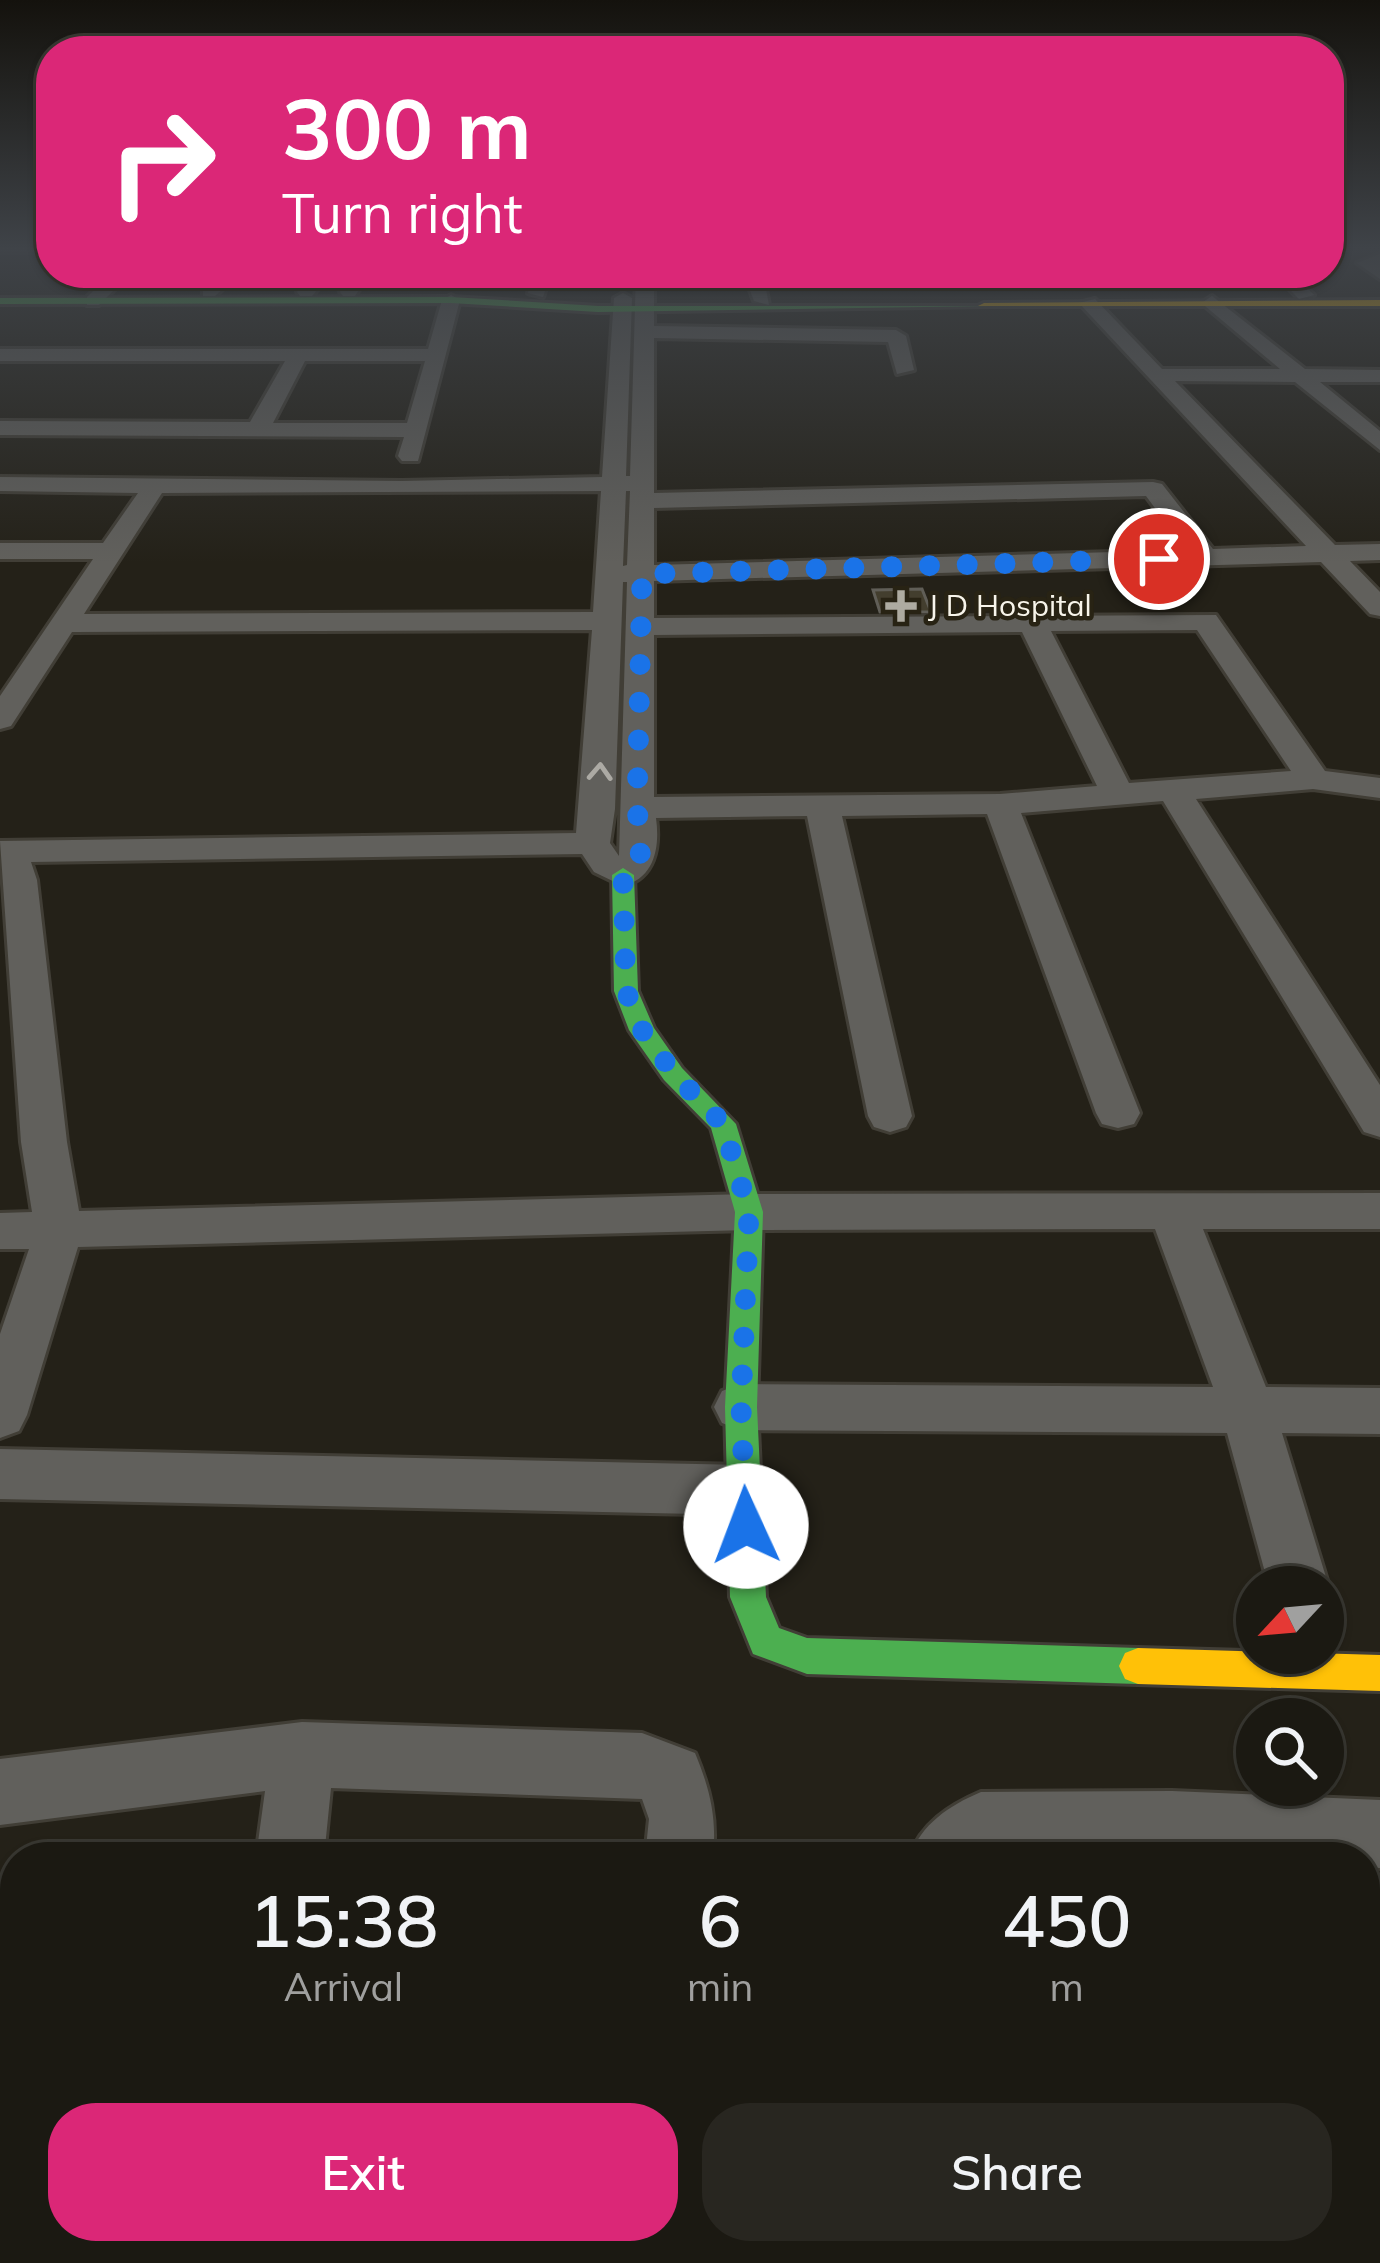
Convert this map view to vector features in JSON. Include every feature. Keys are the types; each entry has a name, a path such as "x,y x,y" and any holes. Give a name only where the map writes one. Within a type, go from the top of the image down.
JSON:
{"street":[{"path":"402,488 436,353"},
{"path":"623,875 639,862 642,574 625,353"},
{"path":"623,875 592,843 609,574 632,489 653,364 649,353"},
{"path":"896,353 896,365"},
{"path":"1138,353 1380,608"},
{"path":"1272,353 1380,443"},
{"path":"257,431 298,355"},
{"path":"5,360 435,356"},
{"path":"1160,375 1380,376"},
{"path":"0,428 417,430"},
{"path":"0,484 1153,489 1206,558"},
{"path":"0,718 155,485"},
{"path":"0,550 107,551"},
{"path":"609,574 1380,552"},
{"path":"64,623 608,621"},
{"path":"639,627 1206,621 1313,779"},
{"path":"1034,626 1119,797"},
{"path":"637,808 1000,804 1313,779 1374,796"},
{"path":"1174,791 1380,1120"},
{"path":"1000,804 1118,1113"},
{"path":"822,805 890,1116"},
{"path":"0,1415 59,1230 44,1142 20,880 4,852 592,843"},
{"path":"623,875 626,991 642,1030 674,1074 723,1124 749,1212 741,1407 748,1598 766,1641 807,1656 1236,1664"},
{"path":"0,1231 749,1212 1380,1211"},
{"path":"1172,1212 1248,1410 1293,1566"},
{"path":"741,1407 1380,1411"},
{"path":"0,1474 744,1490"},
{"path":"0,1792 302,1754 642,1766 672,1776 682,1819 680,1842"},
{"path":"292,1842 302,1754"},
{"path":"961,1842 981,1826 1172,1826 1380,1834"}],"building":[{"path":"922,589 931,612 880,612 873,590"}],"traffic: fast":[{"path":"623,875 626,991 642,1030 673,1074 723,1124 749,1212 741,1407 748,1597 766,1641 807,1656 1138,1666"}],"traffic: slow":[{"path":"1138,1666 1380,1673"}],"place":[{"name":"J D Hospital","path":"901,606"}],"route":[{"path":"746,1526 741,1407 749,1212 723,1124 674,1074 642,1030 626,991 623,875 639,862 641,848 637,808 642,574 1159,559"}]}
